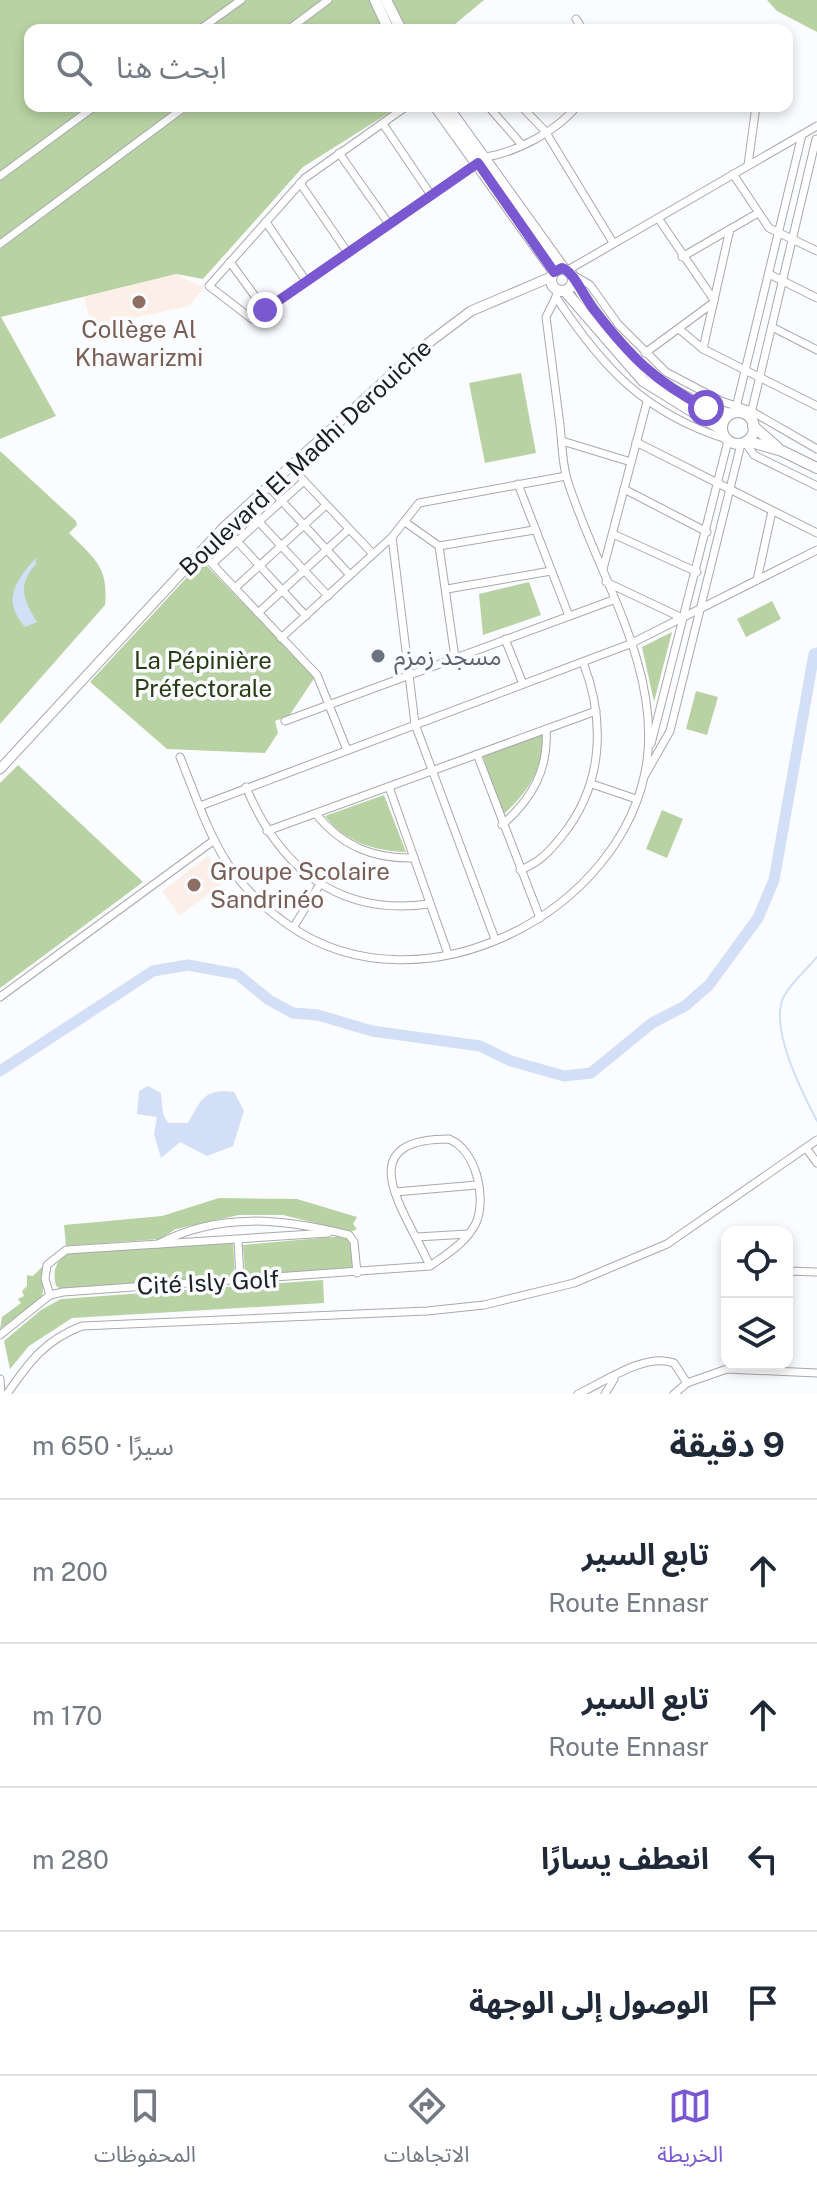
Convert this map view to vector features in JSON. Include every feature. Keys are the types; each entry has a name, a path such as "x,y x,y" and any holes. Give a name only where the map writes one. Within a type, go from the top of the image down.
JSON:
{"main road":[{"path":"375,0 386,24"},
{"path":"386,0 398,24"},
{"path":"440,112 482,160"},
{"path":"451,112 561,281 643,381 726,436 782,451 817,468"},
{"path":"561,281 649,374 706,408 735,410 751,418 782,451"},
{"path":"726,436 725,419 735,410"},
{"path":"744,442 751,418"}],"street":[{"path":"207,24 241,0"},
{"path":"296,24 328,0"},
{"path":"576,19 579,24"},
{"path":"0,176 87,112"},
{"path":"0,244 172,112"},
{"path":"399,112 300,183 209,286 252,319 482,160 509,153 569,112"},
{"path":"493,112 522,145"},
{"path":"527,112 545,131 612,241"},
{"path":"748,165 755,112"},
{"path":"383,124 431,195"},
{"path":"180,757 213,841 238,880 293,928 336,948 375,957 418,958 448,954 495,939 540,918 603,863 644,777 648,713 630,644 566,476 546,317 561,281 612,241 814,128 816,140 751,418 817,449"},
{"path":"561,281 590,285 645,353 694,388 735,410 802,135"},
{"path":"339,153 389,224"},
{"path":"733,174 769,228 817,251"},
{"path":"300,183 348,253"},
{"path":"682,257 758,213"},
{"path":"658,218 714,301"},
{"path":"266,222 306,281"},
{"path":"703,349 730,229"},
{"path":"230,262 265,310"},
{"path":"769,274 817,298"},
{"path":"561,281 608,369 647,402 726,436 718,484 682,616 657,729 648,751"},
{"name":"Boulevard El Madhi Derouiche","path":"0,769 224,527 440,333 490,301 537,284 561,281"},
{"path":"645,353 714,301"},
{"path":"772,327 817,350"},
{"path":"679,329 703,349 817,406"},
{"path":"602,571 647,402"},
{"path":"562,441 631,462"},
{"path":"636,442 817,533"},
{"path":"744,442 754,455 817,486"},
{"path":"644,777 655,763 670,731 728,489 744,442"},
{"path":"290,466 373,554"},
{"path":"281,638 392,537 419,503 566,476"},
{"path":"213,563 304,481"},
{"path":"518,484 569,616"},
{"path":"268,486 350,575"},
{"path":"624,489 717,535"},
{"path":"235,588 326,505"},
{"path":"245,507 328,596"},
{"path":"757,580 772,511"},
{"path":"405,522 439,546 455,658"},
{"path":"224,527 306,616"},
{"path":"258,613 349,529"},
{"path":"439,546 534,530"},
{"path":"613,534 696,572 707,574"},
{"path":"392,537 415,724 495,939"},
{"path":"200,806 630,644 817,550"},
{"path":"200,551 317,675 347,750"},
{"path":"447,589 551,571"},
{"path":"606,582 682,616"},
{"path":"285,721 613,600"},
{"path":"505,639 523,684"},
{"path":"520,870 535,864 555,844 577,816 592,784 599,743 596,711 583,662"},
{"path":"267,831 596,711"},
{"path":"502,825 530,797 538,781 546,755 546,729"},
{"path":"477,754 540,918"},
{"path":"592,784 636,799"},
{"path":"246,787 267,831 291,862 320,884 378,904 429,904"},
{"path":"389,787 448,954"},
{"path":"316,814 336,835 362,851 414,858"},
{"path":"0,997 213,841"},
{"path":"293,928 320,884"},
{"path":"449,1139 464,1148 470,1156 479,1211 468,1234 430,1266 395,1192 390,1171 395,1153 414,1141 449,1139"},
{"path":"4,1394 36,1352 59,1335 82,1326 427,1311 484,1305 574,1283 667,1244 817,1140"},
{"path":"806,1148 817,1163"},
{"path":"395,1192 477,1185"},
{"path":"156,1245 195,1228 239,1220 294,1222 328,1233"},
{"path":"50,1295 45,1273 57,1254 77,1248 346,1234 352,1239 357,1273"},
{"path":"417,1237 468,1234"},
{"path":"238,1240 240,1279"},
{"name":"Cité Isly Golf","path":"0,1335 50,1295 82,1289 430,1266"},
{"path":"793,1271 817,1272"},
{"path":"578,1394 650,1362 674,1363 687,1383"},
{"path":"674,1394 687,1383 721,1369"},
{"path":"778,1370 817,1373"},
{"path":"605,1394 615,1378"},
{"path":"0,1379 4,1394"}],"shaded area":[{"name":"Collège Al Khawarizmi","path":"176,274 204,288 189,306 92,327 84,297"},
{"name":"Groupe Scolaire Sandrinéo","path":"208,856 227,880 180,915 162,891"}],"green space":[{"path":"0,0 374,0 387,24 24,24 24,112 390,112 303,167 203,279 176,274 1,317 56,416 0,439"},
{"path":"390,0 484,0 455,24 403,24"},
{"path":"767,0 817,0 817,32 777,11"},
{"path":"521,373 536,453 485,463 469,383"},
{"path":"0,451 76,521 77,525 69,533 98,564 106,592 105,605 0,724"},
{"name":"La Pépinière Préfectorale","path":"202,561 315,677 289,716 275,721 278,733 265,753 167,749 90,682"},
{"path":"529,582 541,615 483,635 479,594"},
{"path":"772,601 781,619 746,637 737,619"},
{"path":"672,632 654,702 642,647"},
{"path":"696,691 718,697 707,735 686,729"},
{"path":"543,734 543,747 532,781 500,818 483,756"},
{"path":"18,765 143,882 0,988 0,783"},
{"path":"384,795 406,852 383,850 351,839 325,816"},
{"path":"662,810 683,819 667,858 646,849"},
{"path":"219,1198 297,1199 357,1217 353,1224 357,1229 351,1232 283,1215 239,1215 176,1229 160,1239 66,1246 64,1225 162,1216"},
{"path":"342,1236 351,1240 354,1269 245,1275 243,1245"},
{"path":"233,1243 235,1275 61,1289 56,1286 56,1266 71,1252"},
{"path":"46,1263 42,1298 0,1329 2,1317 21,1303 18,1299 24,1296 22,1291 27,1286 27,1275 33,1276"},
{"path":"323,1280 324,1303 72,1318 29,1346 10,1369 4,1341 41,1310 61,1299"}],"water":[{"path":"36,558 36,564 26,579 24,592 37,622 25,627 14,607 14,590"},
{"path":"148,1086 161,1093 163,1114 168,1123 188,1123 205,1097 216,1092 234,1092 244,1111 233,1146 207,1156 180,1142 161,1158 154,1134 157,1117 137,1114 139,1091"}],"waterway":[{"path":"0,1071 153,971 188,965 237,974 269,1000 293,1013 318,1015 372,1031 480,1046 511,1061 564,1076 591,1073 652,1023 685,1006 709,985 758,918 774,880 814,654 817,653"},
{"path":"817,957 787,991 780,1009 780,1025 789,1060 817,1121"}],"place":[{"name":"Collège Al Khawarizmi","path":"139,302"},
{"name":"مسجد زمزم","path":"378,656"},
{"name":"Groupe Scolaire Sandrinéo","path":"194,885"}],"route":[{"path":"265,310 478,163 554,272 562,268 571,272 586,300 629,355 649,374 678,394 706,408"}]}
